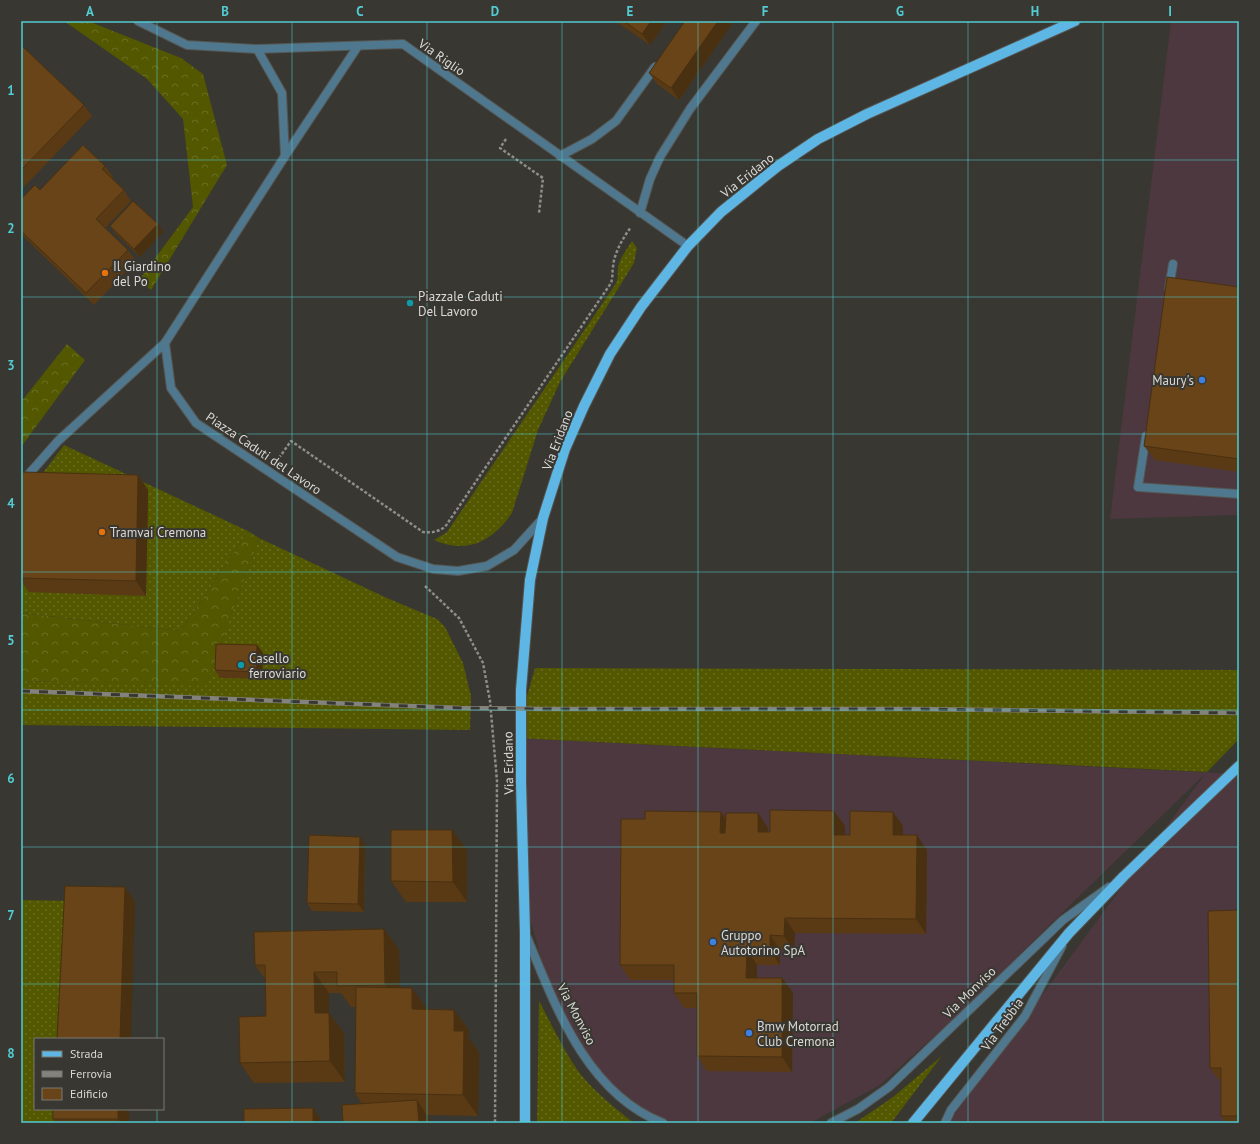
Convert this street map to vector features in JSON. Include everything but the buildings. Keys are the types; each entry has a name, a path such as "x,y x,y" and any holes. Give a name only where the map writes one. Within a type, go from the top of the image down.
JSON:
{"main road":[{"name":"Via Eridano","path":"524,1123 525,932 521,782 521,690 530,580 543,518 566,449 584,406 610,354 641,306 688,246 721,212 778,166 818,139 912,93 1075,21"},
{"name":"Via Monviso","path":"913,1123 1069,933 1124,876 1239,766"}],"street":[{"name":"Via Riglio","path":"138,21 187,45 257,49 403,44 688,246"},
{"path":"640,213 650,179 660,157 690,110 756,21"},
{"path":"21,483 58,441 165,343 285,156 358,46"},
{"path":"257,49 282,93 285,156"},
{"path":"560,156 592,140 616,121 660,60"},
{"path":"1168,295 1173,264"},
{"name":"Piazza Caduti del Lavoro","path":"165,343 171,388 196,423 397,557 433,569 458,571 487,566 514,550 543,518"},
{"path":"1148,426 1138,487 1239,494"},
{"name":"Via Monviso","path":"830,1123 858,1109 889,1087 1063,920 1124,876"},
{"name":"Via Monviso","path":"525,932 558,1011 576,1045 602,1079 624,1100 654,1120 663,1123"},
{"name":"Via Trebbia","path":"945,1123 951,1110 1025,1016 1069,933"}],"path":[{"path":"516,124 500,148 543,178 539,213"},
{"path":"269,471 291,441 423,532 438,532 444,527 611,282 615,258 624,236 640,213"},
{"path":"422,584 459,618 483,663 490,700 497,781 495,1123"}],"shaded area":[{"path":"1171,21 1239,21 1239,515 1110,519"},
{"path":"515,738 1239,774 1239,1123 948,1123 1205,774 948,1024 880,1085 810,1123 665,1123 657,1121 604,1077 558,1021 518,874"}],"green space":[{"path":"64,21 88,21 181,58 203,74 227,165 151,290 139,280 193,207 183,119 147,79"},
{"path":"632,241 637,248 634,263 560,382 538,430 512,513 505,523 496,531 488,538 478,543 457,546 434,540 447,532 615,285 620,261"},
{"path":"67,344 85,360 21,447 21,402"},
{"path":"64,445 248,531 181,631 21,613 21,502"},
{"path":"248,531 259,538 206,686 21,681 21,613 181,631"},
{"path":"259,538 387,598 437,619 445,627 463,663 471,696 470,730 21,725 21,681 206,685"},
{"path":"535,668 1239,670 1239,739 1207,772 515,738"},
{"path":"21,900 75,901 68,1038 34,1038 34,1110 64,1110 63,1123 21,1123"},
{"path":"539,1001 564,1049 582,1076 600,1095 634,1123 537,1123"},
{"path":"942,1056 891,1123 855,1123 893,1097"}],"railway":[{"path":"21,691 460,708 912,709 1239,713"}],"place":[{"name":"Il Giardino del Po","path":"105,273"},
{"name":"Piazzale Caduti Del Lavoro","path":"410,303"},
{"name":"Maury's","path":"1202,380"},
{"name":"Tramvai Cremona","path":"102,532"},
{"name":"Casello ferroviario","path":"241,665"},
{"name":"Gruppo Autotorino SpA","path":"713,942"},
{"name":"Bmw Motorrad Club Cremona","path":"749,1033"}]}
